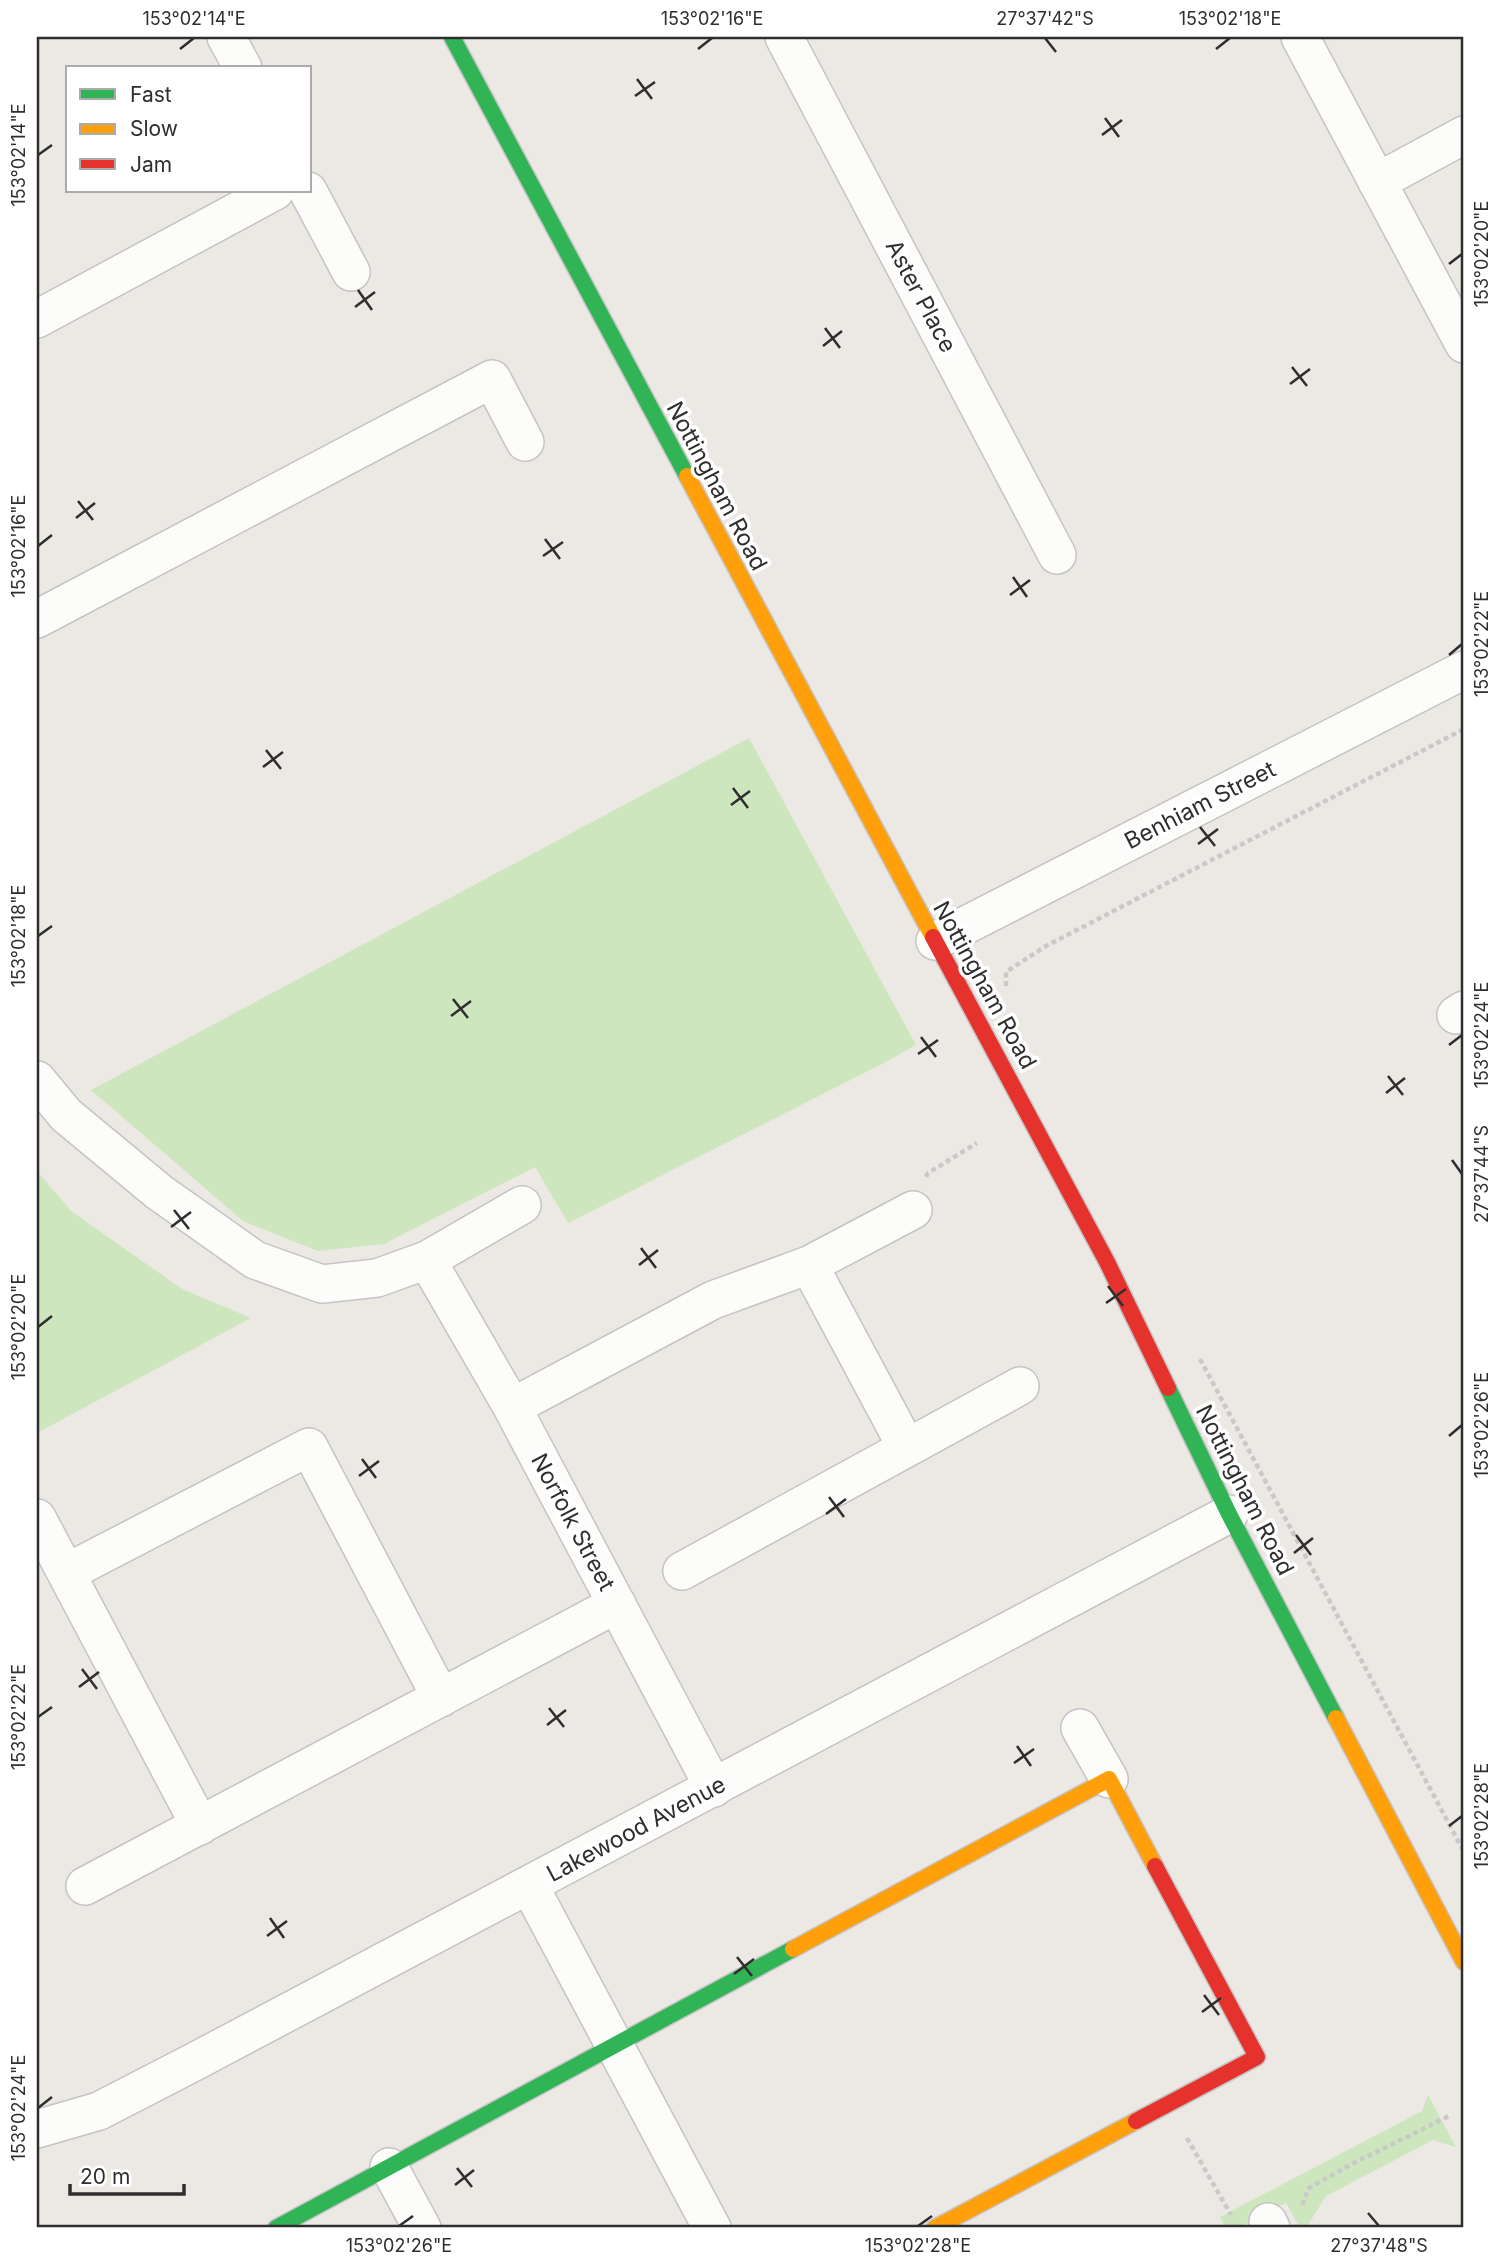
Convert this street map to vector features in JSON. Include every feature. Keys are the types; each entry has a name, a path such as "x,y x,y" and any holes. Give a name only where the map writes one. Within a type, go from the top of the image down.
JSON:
{"street":[{"path":"226,37 242,66"},
{"name":"Nottingham Road","path":"452,37 1107,1262 1229,1514 1464,1962"},
{"name":"Aster Place","path":"784,37 1057,555"},
{"path":"1300,37 1464,344"},
{"path":"1377,182 1464,135"},
{"path":"37,318 273,192"},
{"path":"309,192 351,272"},
{"path":"37,619 492,379 525,442"},
{"name":"Benhiam Street","path":"935,941 1464,670"},
{"path":"37,1080 66,1115 159,1192 255,1260 322,1284 377,1278 427,1260 522,1205"},
{"path":"512,1407 713,1300 809,1265 913,1210"},
{"name":"Norfolk Street","path":"427,1260 512,1407 714,1788"},
{"path":"809,1265 907,1448"},
{"path":"682,1571 1020,1387"},
{"path":"66,1573 309,1447 440,1698"},
{"name":"Lakewood Avenue","path":"37,2129 99,2110 1229,1514"},
{"path":"37,1518 200,1826"},
{"path":"85,1886 617,1604"},
{"path":"935,2228 1257,2057 1080,1728"},
{"path":"276,2228 1109,1779"},
{"path":"529,1885 712,2228"},
{"path":"389,2167 422,2228"}],"path":[{"path":"1008,994 1006,972 1046,946 1464,729"},
{"path":"913,1210 928,1173 977,1143"},
{"path":"1196,1351 1464,1852"},
{"path":"1168,2104 1231,2217"},
{"path":"1270,2225 1286,2223 1297,2216 1309,2188 1451,2115"}],"green space":[{"path":"749,738 916,1045 882,1064 568,1223 535,1167 384,1244 318,1251 243,1221 91,1090"},
{"path":"37,1171 71,1211 182,1289 251,1318 37,1433"},
{"path":"1428,2095 1456,2147 1433,2140 1326,2196 1306,2228 1300,2228 1286,2203 1238,2228 1226,2228 1220,2217 1422,2111"}],"traffic: fast":[{"path":"452,37 687,476"},
{"path":"1168,1388 1229,1514 1336,1718"},
{"path":"276,2228 793,1949"}],"traffic: slow":[{"path":"687,476 933,937"},
{"path":"1336,1718 1464,1962"},
{"path":"793,1949 1109,1779 1155,1866"},
{"path":"935,2228 1136,2121"}],"traffic: jam":[{"path":"933,937 1107,1262 1168,1388"},
{"path":"1136,2121 1257,2057 1155,1866"}]}
